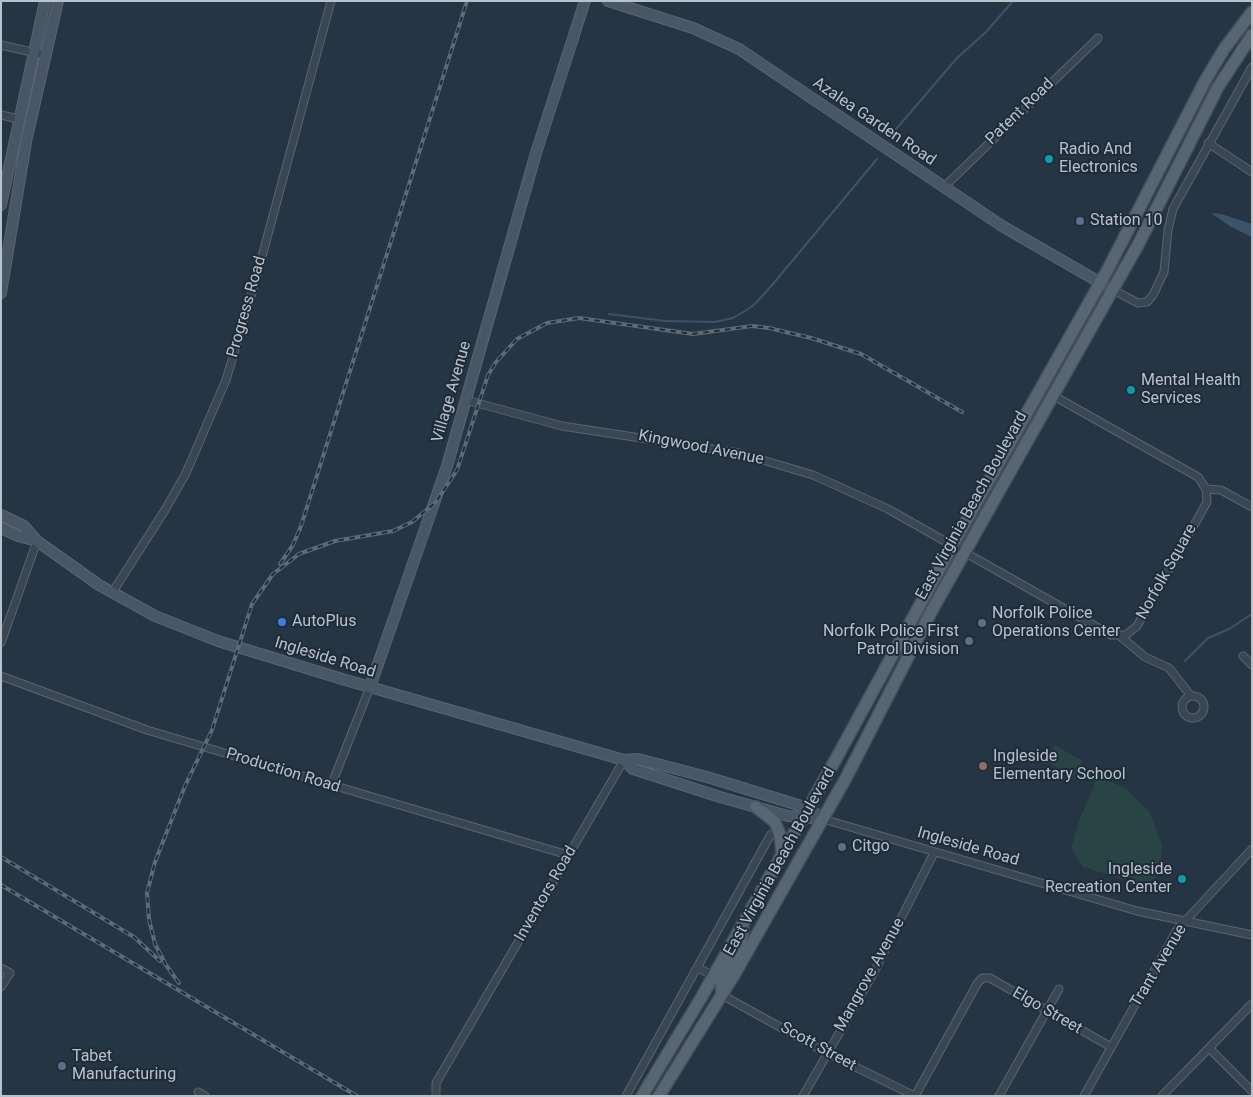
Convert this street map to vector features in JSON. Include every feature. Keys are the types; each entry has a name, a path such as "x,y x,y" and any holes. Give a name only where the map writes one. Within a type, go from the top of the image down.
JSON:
{"main road":[{"name":"East Virginia Beach Boulevard","path":"642,1096 714,976 1100,283 1208,75 1252,12"},
{"name":"East Virginia Beach Boulevard","path":"659,1096 722,995 823,819 872,731 931,612 1113,290 1218,87 1252,35"},
{"path":"1122,242 1135,249"},
{"path":"756,807 775,822 780,835 782,854"},
{"path":"699,1001 722,995 721,980 740,948 743,924"}],"street":[{"path":"1,205 2,192 45,1"},
{"path":"1,293 3,264 58,1"},
{"name":"Progress Road","path":"112,592 165,510 186,472 226,380 254,286 331,1"},
{"name":"Village Avenue","path":"331,786 370,688 425,534 466,400 536,153 585,1"},
{"name":"Azalea Garden Road","path":"608,1 693,28 739,49 1002,226 1113,290"},
{"name":"Patent Road","path":"944,187 1098,38"},
{"path":"1,46 45,56"},
{"path":"1113,290 1138,303 1147,302 1154,295 1164,272 1168,230 1173,209 1208,143 1252,67"},
{"path":"1,115 19,119"},
{"path":"1208,143 1252,172"},
{"path":"2,192 17,194"},
{"path":"1054,396 1198,477 1206,489 1221,490 1252,507"},
{"name":"Kingwood Avenue","path":"466,400 562,426 739,452 813,475 857,494 952,546"},
{"name":"Norfolk Square","path":"1120,636 1130,633 1137,626 1206,502 1206,489"},
{"name":"Ingleside Road","path":"1,515 24,526 36,541 112,592 174,625 243,649 370,688 624,760 638,759 808,808 823,819"},
{"name":"Ingleside Road","path":"1,528 18,536 36,541"},
{"path":"1,643 36,541"},
{"path":"952,546 1104,631 1120,636 1145,657 1169,668 1191,696"},
{"path":"1243,656 1252,665"},
{"name":"Production Road","path":"1,676 148,730 568,855"},
{"name":"Ingleside Road","path":"624,760 634,768 657,777 756,807 802,818 823,819 1183,922 1252,935"},
{"name":"Inventors Road","path":"436,1096 436,1083 624,760"},
{"name":"East Virginia Beach Boulevard","path":"626,1096 771,834"},
{"name":"Trant Avenue","path":"1084,1096 1183,922 1252,849"},
{"name":"Mangrove Avenue","path":"803,1096 872,976 934,852"},
{"path":"1,968 10,973 1,987"},
{"path":"698,968 714,976"},
{"name":"Elgo Street","path":"915,1096 976,984 982,978 990,978 1111,1047"},
{"path":"998,1096 1059,989"},
{"name":"Scott Street","path":"722,995 827,1053 915,1096"},
{"path":"1162,1096 1252,1004"},
{"path":"1209,1048 1252,1091"}],"green space":[{"path":"1055,745 1083,761 1074,778 1046,761"},
{"path":"1097,778 1112,782 1126,789 1150,813 1162,845 1161,861 1152,888 1083,867 1071,849 1079,821"}],"water":[{"path":"1211,213 1221,214 1252,224 1252,237 1231,227"}],"waterway":[{"path":"891,135 957,58 986,32 1013,1"},
{"path":"609,314 665,321 715,322 733,318 755,304 877,159"},
{"path":"1185,661 1208,638 1229,629 1252,614"}],"railway":[{"path":"280,564 293,545 301,526 467,1"},
{"path":"179,983 166,965 155,944 149,919 147,893 155,862 185,786 212,730 252,604 273,574 299,554 335,541 393,531 412,522 436,502 457,470 488,375 496,362 517,339 547,323 579,318 693,334 752,326 769,328 811,338 861,354 962,412"},
{"path":"1,857 134,937 160,961"},
{"path":"1,885 357,1096"}],"place":[{"name":"Radio And Electronics","path":"1049,159"},
{"name":"Station 10","path":"1080,221"},
{"name":"Mental Health Services","path":"1131,390"},
{"name":"AutoPlus","path":"282,622"},
{"name":"Norfolk Police Operations Center","path":"982,623"},
{"name":"Norfolk Police First Patrol Division","path":"969,641"},
{"name":"Ingleside Elementary School","path":"983,766"},
{"name":"Citgo","path":"842,847"},
{"name":"Ingleside Recreation Center","path":"1182,879"},
{"name":"Tabet Manufacturing","path":"62,1066"}]}
